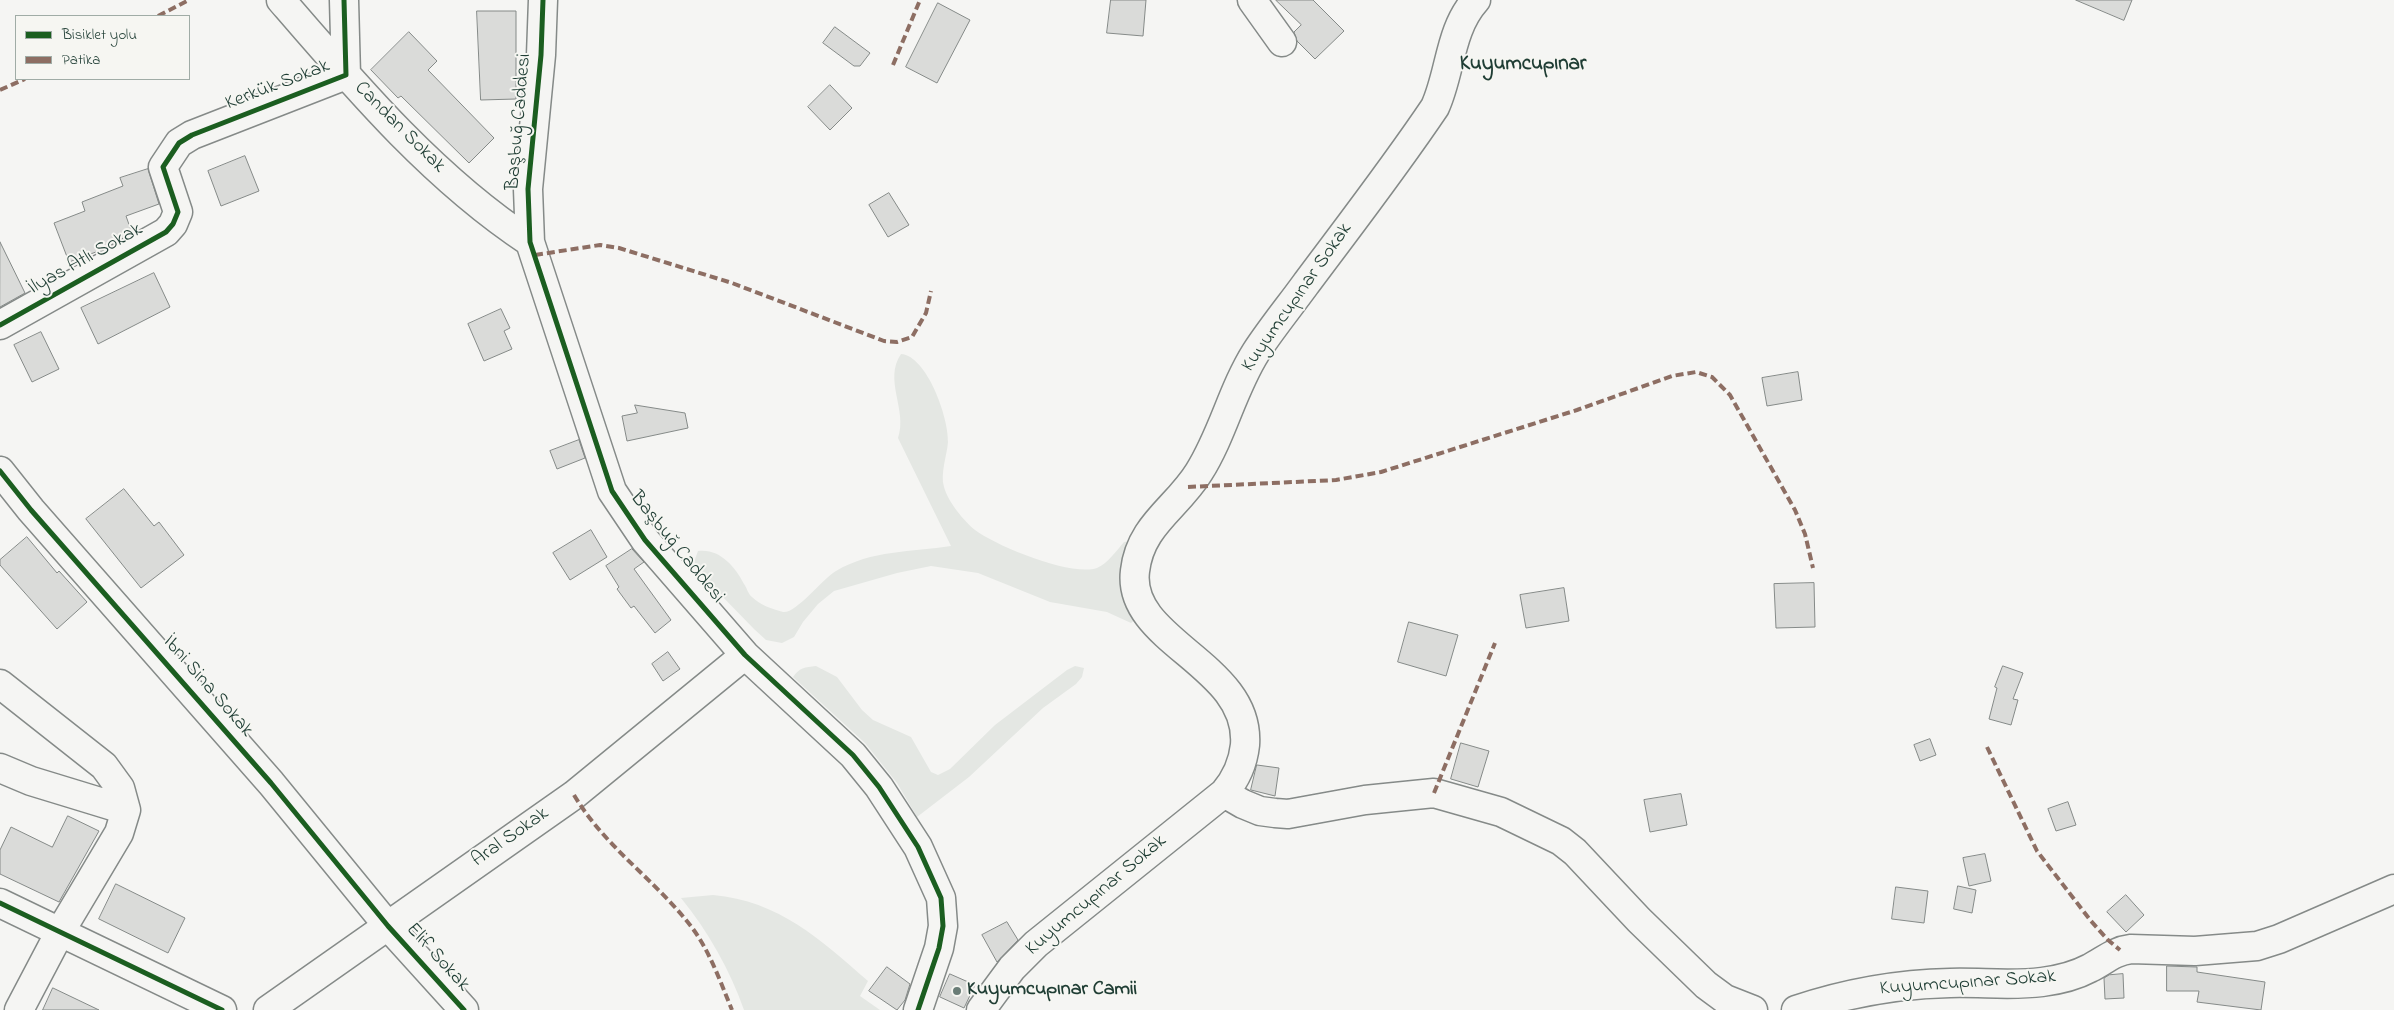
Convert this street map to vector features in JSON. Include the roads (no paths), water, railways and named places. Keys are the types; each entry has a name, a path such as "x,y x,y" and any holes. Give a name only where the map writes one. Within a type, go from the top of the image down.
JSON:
{"street":[{"name":"Candan Sokak","path":"282,0 346,75 410,141 501,223 530,242"},
{"name":"Kerkük Sokak","path":"178,212 163,167 179,143 192,136 346,75 344,0"},
{"name":"Başbuğ Caddesi","path":"543,0 541,55 528,189 530,242 612,492 645,540 745,655 853,755 898,814 931,874 941,898 943,926 918,1010"},
{"path":"1252,0 1282,42"},
{"name":"Kuyumcupınar Sokak","path":"981,1010 1012,968 1036,944 1224,793 1239,770 1244,753 1246,732 1243,717 1222,686 1156,625 1145,611 1134,582 1136,565 1143,540 1188,487 1205,462 1216,443 1231,400 1256,352 1436,108 1446,81 1460,23 1476,0"},
{"name":"İlyas Atlı Sokak","path":"0,325 157,238 173,224 178,212"},
{"name":"İbni Sina Sokak","path":"0,471 31,510 271,783 388,926"},
{"name":"Aral Sokak","path":"268,1010 574,795 745,655"},
{"path":"0,684 104,766 120,788 126,810 120,833 60,932 19,1010"},
{"path":"0,768 31,781 126,810"},
{"path":"1224,793 1243,804 1275,813 1288,814 1365,800 1434,793 1500,812 1553,837 1575,852 1639,920 1706,985 1725,999 1753,1010"},
{"name":"Kuyumcupınar Sokak","path":"1796,1010 1832,998 1897,985 1952,983 2008,984 2062,979 2090,968 2120,950 2195,951 2257,946 2279,939 2394,889"},
{"path":"0,903 222,1010"},
{"name":"Elif Sokak","path":"388,926 464,1010"}],"place":[{"name":"Kuyumcupınar Camii","path":"957,991"}],"district":[{"name":"Kuyumcupınar","path":"1523,66"}]}
